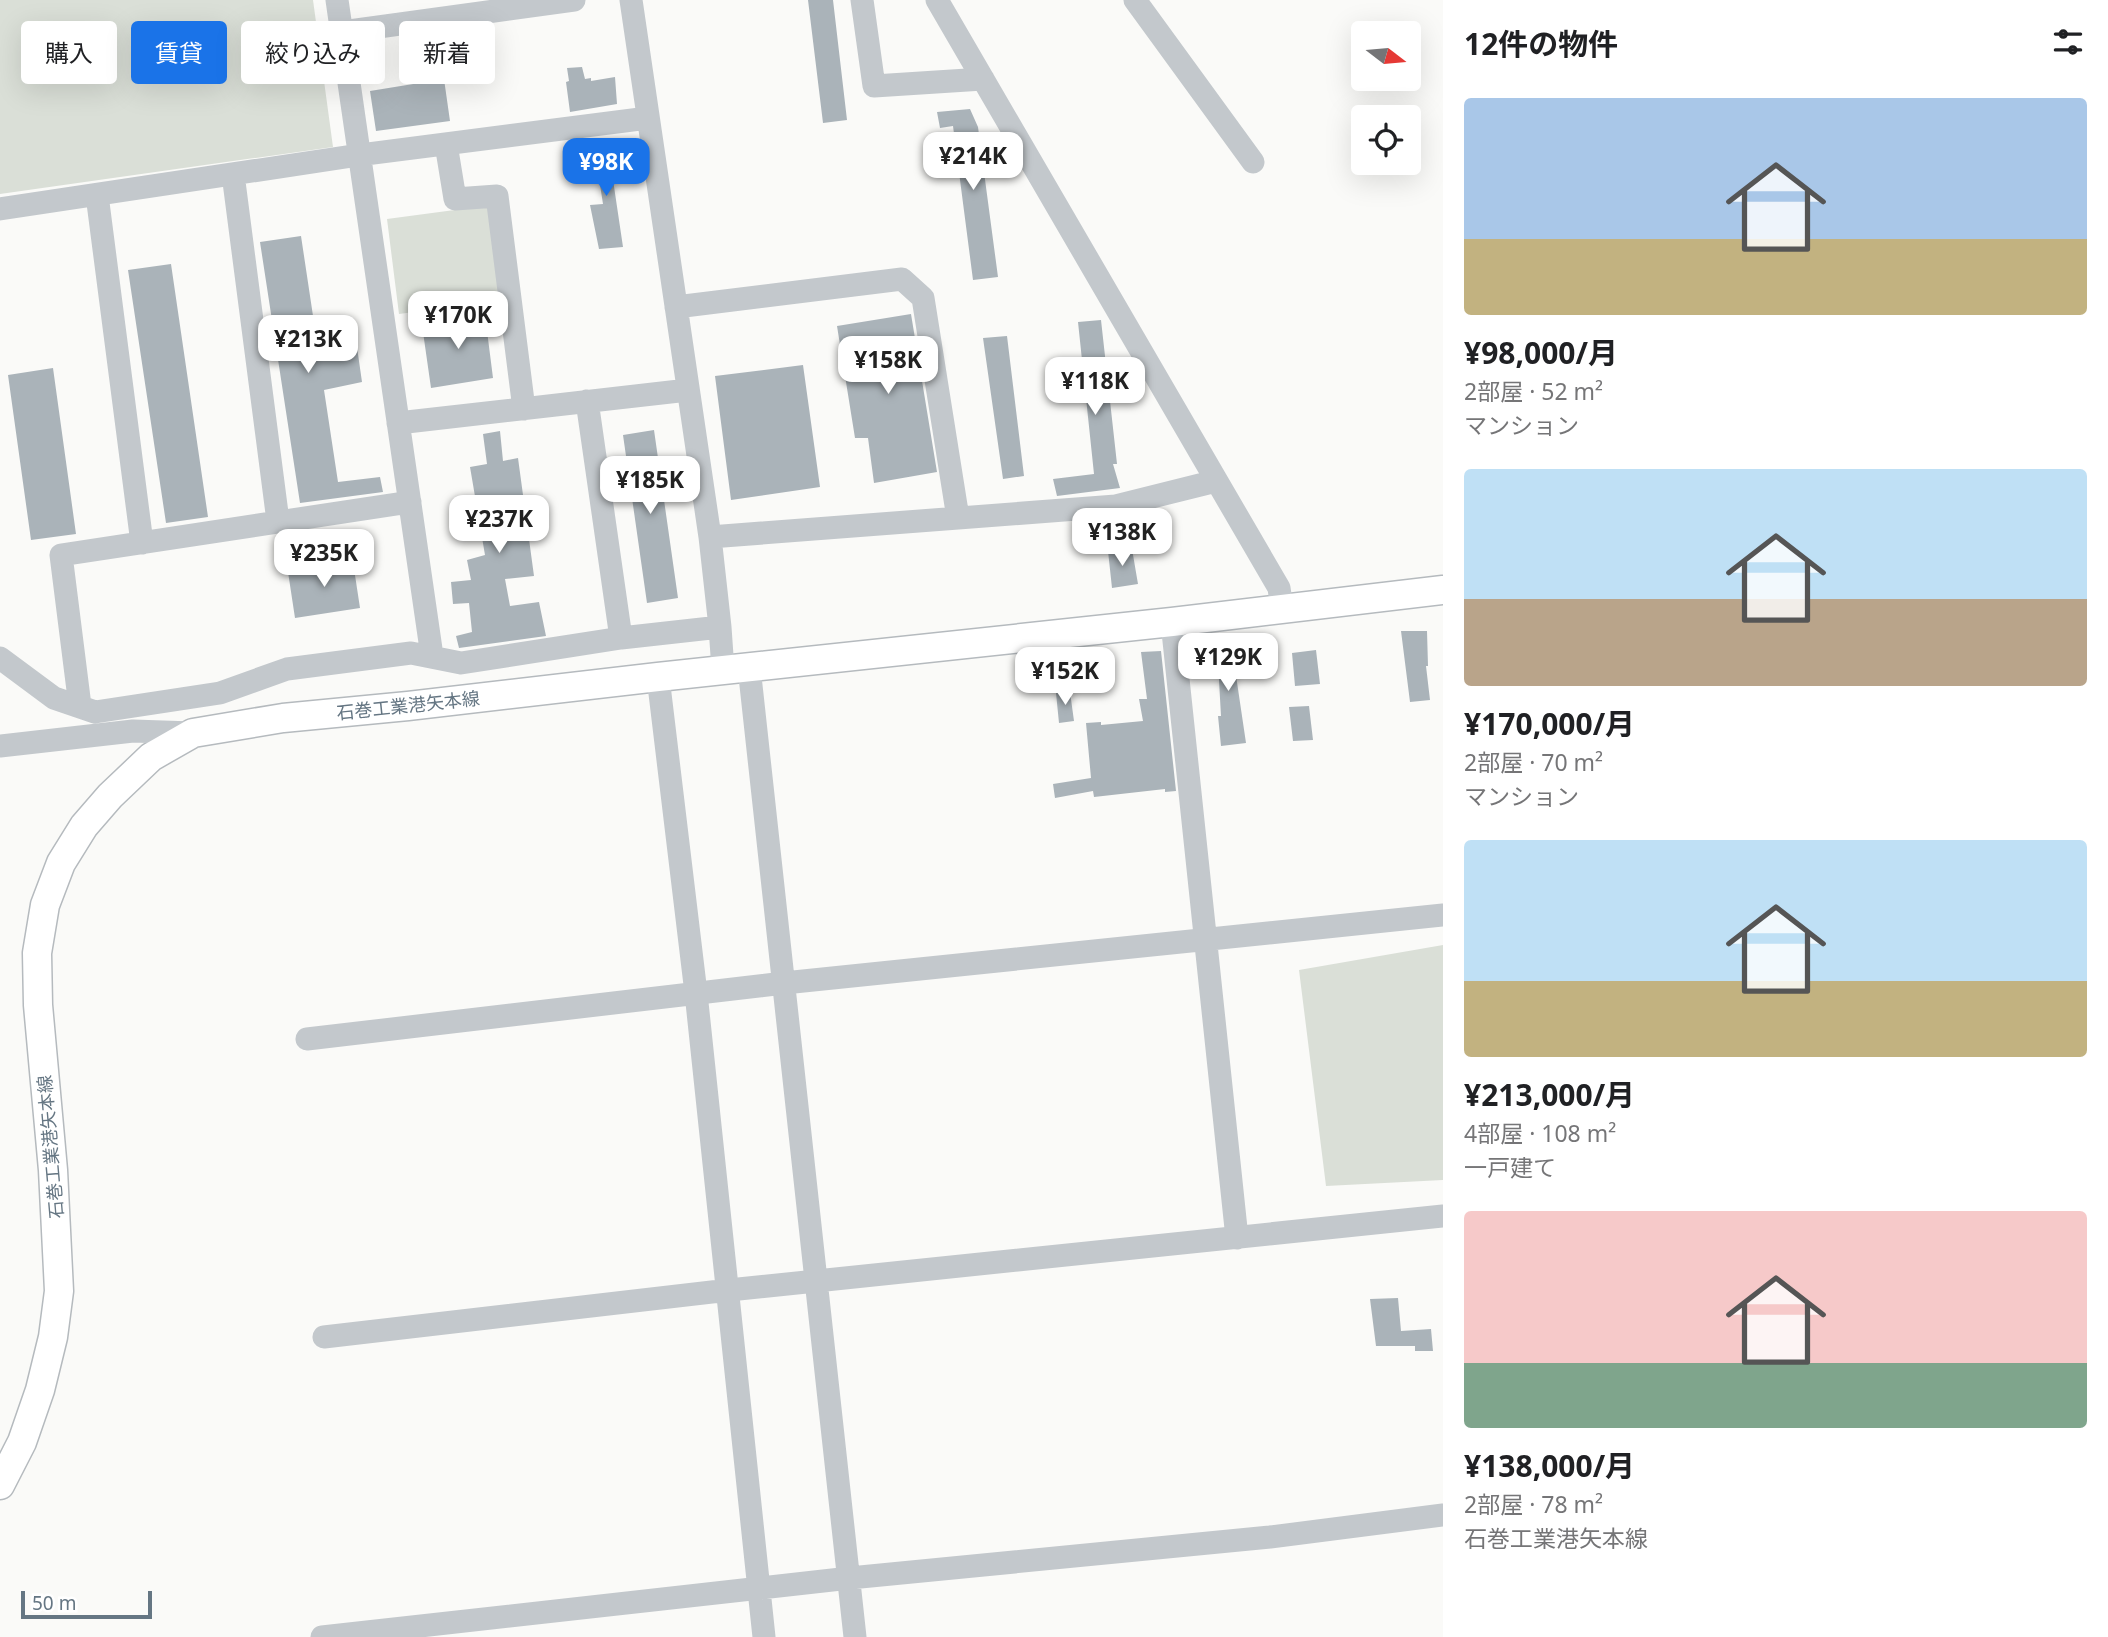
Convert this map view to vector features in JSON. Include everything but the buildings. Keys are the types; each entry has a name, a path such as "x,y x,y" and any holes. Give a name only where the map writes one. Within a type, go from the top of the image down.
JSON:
{"main road":[{"name":"石巻工業港矢本線","path":"0,1485 22,1442 46,1371 59,1291 53,1170 38,1005 37,953 45,905 61,863 83,826 151,757 192,733 283,718 1443,590"}],"street":[{"path":"337,0 340,21"},
{"path":"385,23 452,8 574,0"},
{"path":"631,0 710,537 720,627 736,669 784,983 856,1637"},
{"path":"862,0 874,86 983,79"},
{"path":"937,0 1279,588 1282,609"},
{"path":"1135,0 1252,162"},
{"path":"349,84 432,656"},
{"path":"0,209 359,155 648,118"},
{"path":"446,144 455,199 497,196 524,409"},
{"path":"233,174 278,521"},
{"path":"97,195 142,543"},
{"path":"676,307 902,279 923,298 958,518"},
{"path":"398,423 688,390"},
{"path":"587,401 621,638"},
{"path":"710,537 1116,506 1216,481"},
{"path":"80,706 61,555 410,502"},
{"path":"1172,622 1237,1238"},
{"path":"0,658 54,698 95,712 220,693 287,669 411,653 461,663 621,638 720,627"},
{"path":"658,677 729,1290 764,1637"},
{"path":"0,746 133,731 192,733"},
{"path":"307,1039 784,983 1443,915"},
{"path":"324,1337 729,1290 1443,1216"},
{"path":"322,1637 849,1578 1270,1537 1443,1516"}],"shaded area":[{"path":"0,0 313,0 316,21 241,21 241,84 324,84 333,147 0,194"},
{"path":"492,205 504,300 399,314 387,219"},
{"path":"1443,945 1443,1180 1326,1186 1299,970"}]}
